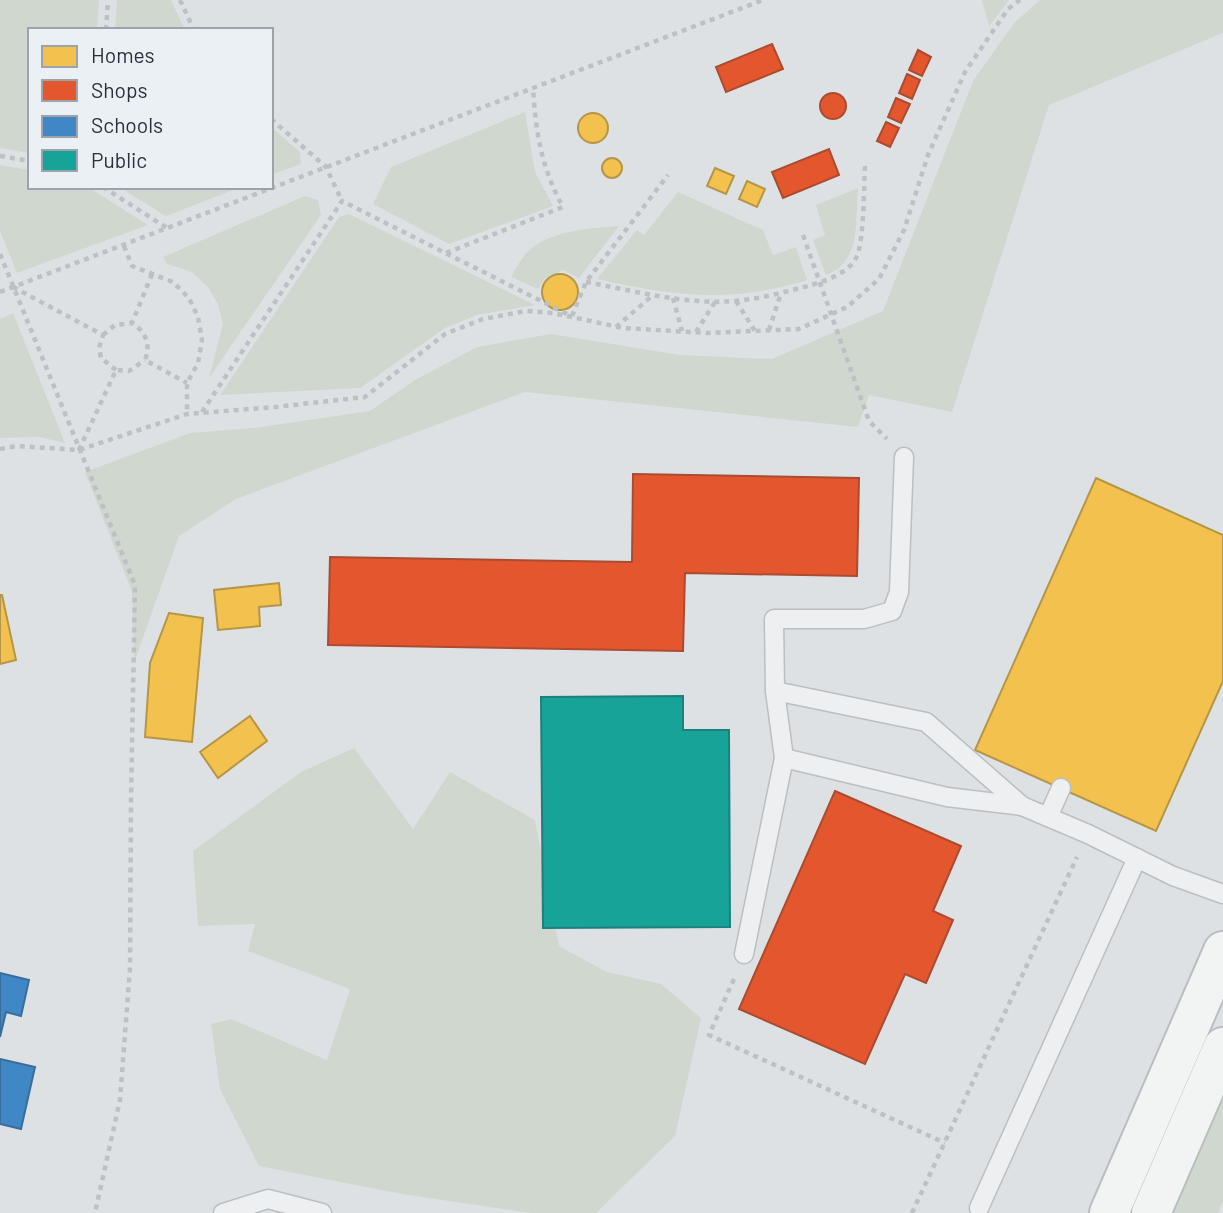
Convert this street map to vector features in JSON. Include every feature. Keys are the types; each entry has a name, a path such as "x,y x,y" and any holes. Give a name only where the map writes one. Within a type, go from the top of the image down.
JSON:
{"main road":[{"path":"1109,1213 1223,951"},
{"path":"1151,1213 1223,1047"}],"lane":[{"path":"744,954 784,758 775,691 774,619 864,619 892,611 899,592 904,457"},
{"path":"775,691 926,722 1022,806"},
{"path":"784,758 947,797 1022,806 1088,834 1173,876 1223,894"},
{"path":"1048,817 1060,788"},
{"path":"979,1208 1137,858"},
{"path":"223,1213 268,1199 322,1213"}],"path":[{"path":"106,28 108,0"},
{"path":"180,0 193,28"},
{"path":"273,187 763,0"},
{"path":"0,449 17,446 79,450 187,414 365,397 445,334 483,319 526,312 552,313 616,327 696,332 754,331 799,328 847,307 879,279 904,230 928,155 965,72 1008,9 1020,0"},
{"path":"446,254 563,207 553,189 539,150 533,88"},
{"path":"273,121 326,167 342,201 584,321"},
{"path":"0,156 28,161"},
{"path":"586,282 673,298 715,302 780,293 820,282 846,270 857,257 865,165"},
{"path":"572,316 586,282 668,175"},
{"path":"106,189 168,228"},
{"path":"0,292 269,189"},
{"path":"202,412 342,201"},
{"path":"803,235 869,421 904,457"},
{"path":"124,246 132,266 173,282 190,298 198,317 202,340 198,363 187,383 187,414"},
{"path":"0,254 135,585 130,968 120,1100 95,1213"},
{"path":"132,323 152,274"},
{"path":"13,287 103,335"},
{"path":"769,330 780,293"},
{"path":"616,327 654,295"},
{"path":"673,298 682,331"},
{"path":"736,301 754,331"},
{"path":"696,332 715,302"},
{"path":"132,323 144,332 147,340 149,350 145,360 129,371 116,370 101,358 99,348 103,335 115,325 132,323"},
{"path":"145,360 187,383"},
{"path":"79,450 116,370"},
{"path":"912,1213 1088,834"},
{"path":"744,954 709,1035 945,1143"}],"shaded area":[{"path":"0,0 99,0 97,28 28,28 28,153 0,148"},
{"path":"117,0 171,0 184,28 115,28"},
{"path":"982,0 1009,0 989,26"},
{"path":"1040,0 1223,0 1223,33 1049,105 952,412 869,395 858,427 525,392 236,499 179,536 134,663 132,592 85,472 190,433 254,428 370,411 415,380 477,347 551,334 680,355 772,359 883,311 973,81 1014,23"},
{"path":"525,112 535,172 553,206 449,244 373,204 391,167"},
{"path":"273,129 300,152 301,164 273,174"},
{"path":"0,165 28,170 28,189 91,189 148,225 17,273 0,231"},
{"path":"858,188 856,227 851,250 838,269 826,275 813,240 825,235 816,205"},
{"path":"122,189 236,189 166,216"},
{"path":"678,192 763,230 773,255 796,247 807,280 752,292 702,295 651,290 597,279 637,230 644,235"},
{"path":"305,196 318,200 321,215 209,378 223,324 218,304 208,287 192,272 167,264 163,257"},
{"path":"349,214 535,305 477,315 445,328 360,388 220,395 339,217"},
{"path":"619,226 579,278 563,270 545,278 538,289 511,277 527,252 553,236"},
{"path":"13,313 65,443 39,437 0,438 0,319"},
{"path":"354,748 413,829 450,772 535,820 559,946 607,972 661,984 701,1018 675,1136 596,1213 531,1213 402,1194 259,1166 220,1089 211,1024 231,1019 327,1060 350,989 248,951 255,924 198,926 193,851 301,772"},
{"path":"1223,1070 1223,1201 1218,1213 1160,1213"}],"building: Homes":[{"path":"593,113 604,117 608,128 604,139 593,143 582,139 578,128 582,117"},
{"path":"612,158 619,161 622,168 619,175 612,178 605,175 602,168 605,161"},
{"path":"715,168 734,176 726,194 707,186"},
{"path":"747,181 765,189 757,207 739,199"},
{"path":"560,274 573,279 578,292 573,305 560,310 547,305 542,292 547,279"},
{"path":"1096,478 1223,535 1223,681 1156,831 975,750"},
{"path":"279,583 281,605 259,607 260,626 218,630 214,590"},
{"path":"0,595 16,660 0,664"},
{"path":"169,613 203,618 192,742 145,737 150,663"},
{"path":"250,716 267,741 218,778 200,752"}],"building: Shops":[{"path":"772,44 783,69 726,92 716,67"},
{"path":"918,50 931,57 922,76 909,70"},
{"path":"907,74 920,80 912,99 899,93"},
{"path":"833,93 842,97 846,106 842,115 833,119 824,115 820,106 824,97"},
{"path":"896,98 910,104 901,123 888,117"},
{"path":"886,122 899,128 890,147 877,141"},
{"path":"829,149 839,175 783,198 772,172"},
{"path":"633,474 859,478 857,576 685,573 683,651 328,645 330,557 632,562"},
{"path":"835,791 961,846 933,911 953,920 926,983 905,974 865,1064 739,1009"}],"building: Schools":[{"path":"0,973 29,980 21,1016 6,1012 0,1037"},
{"path":"0,1059 35,1067 21,1129 0,1124"}],"building: Public":[{"path":"683,696 683,730 729,730 730,927 543,928 541,697"}]}
